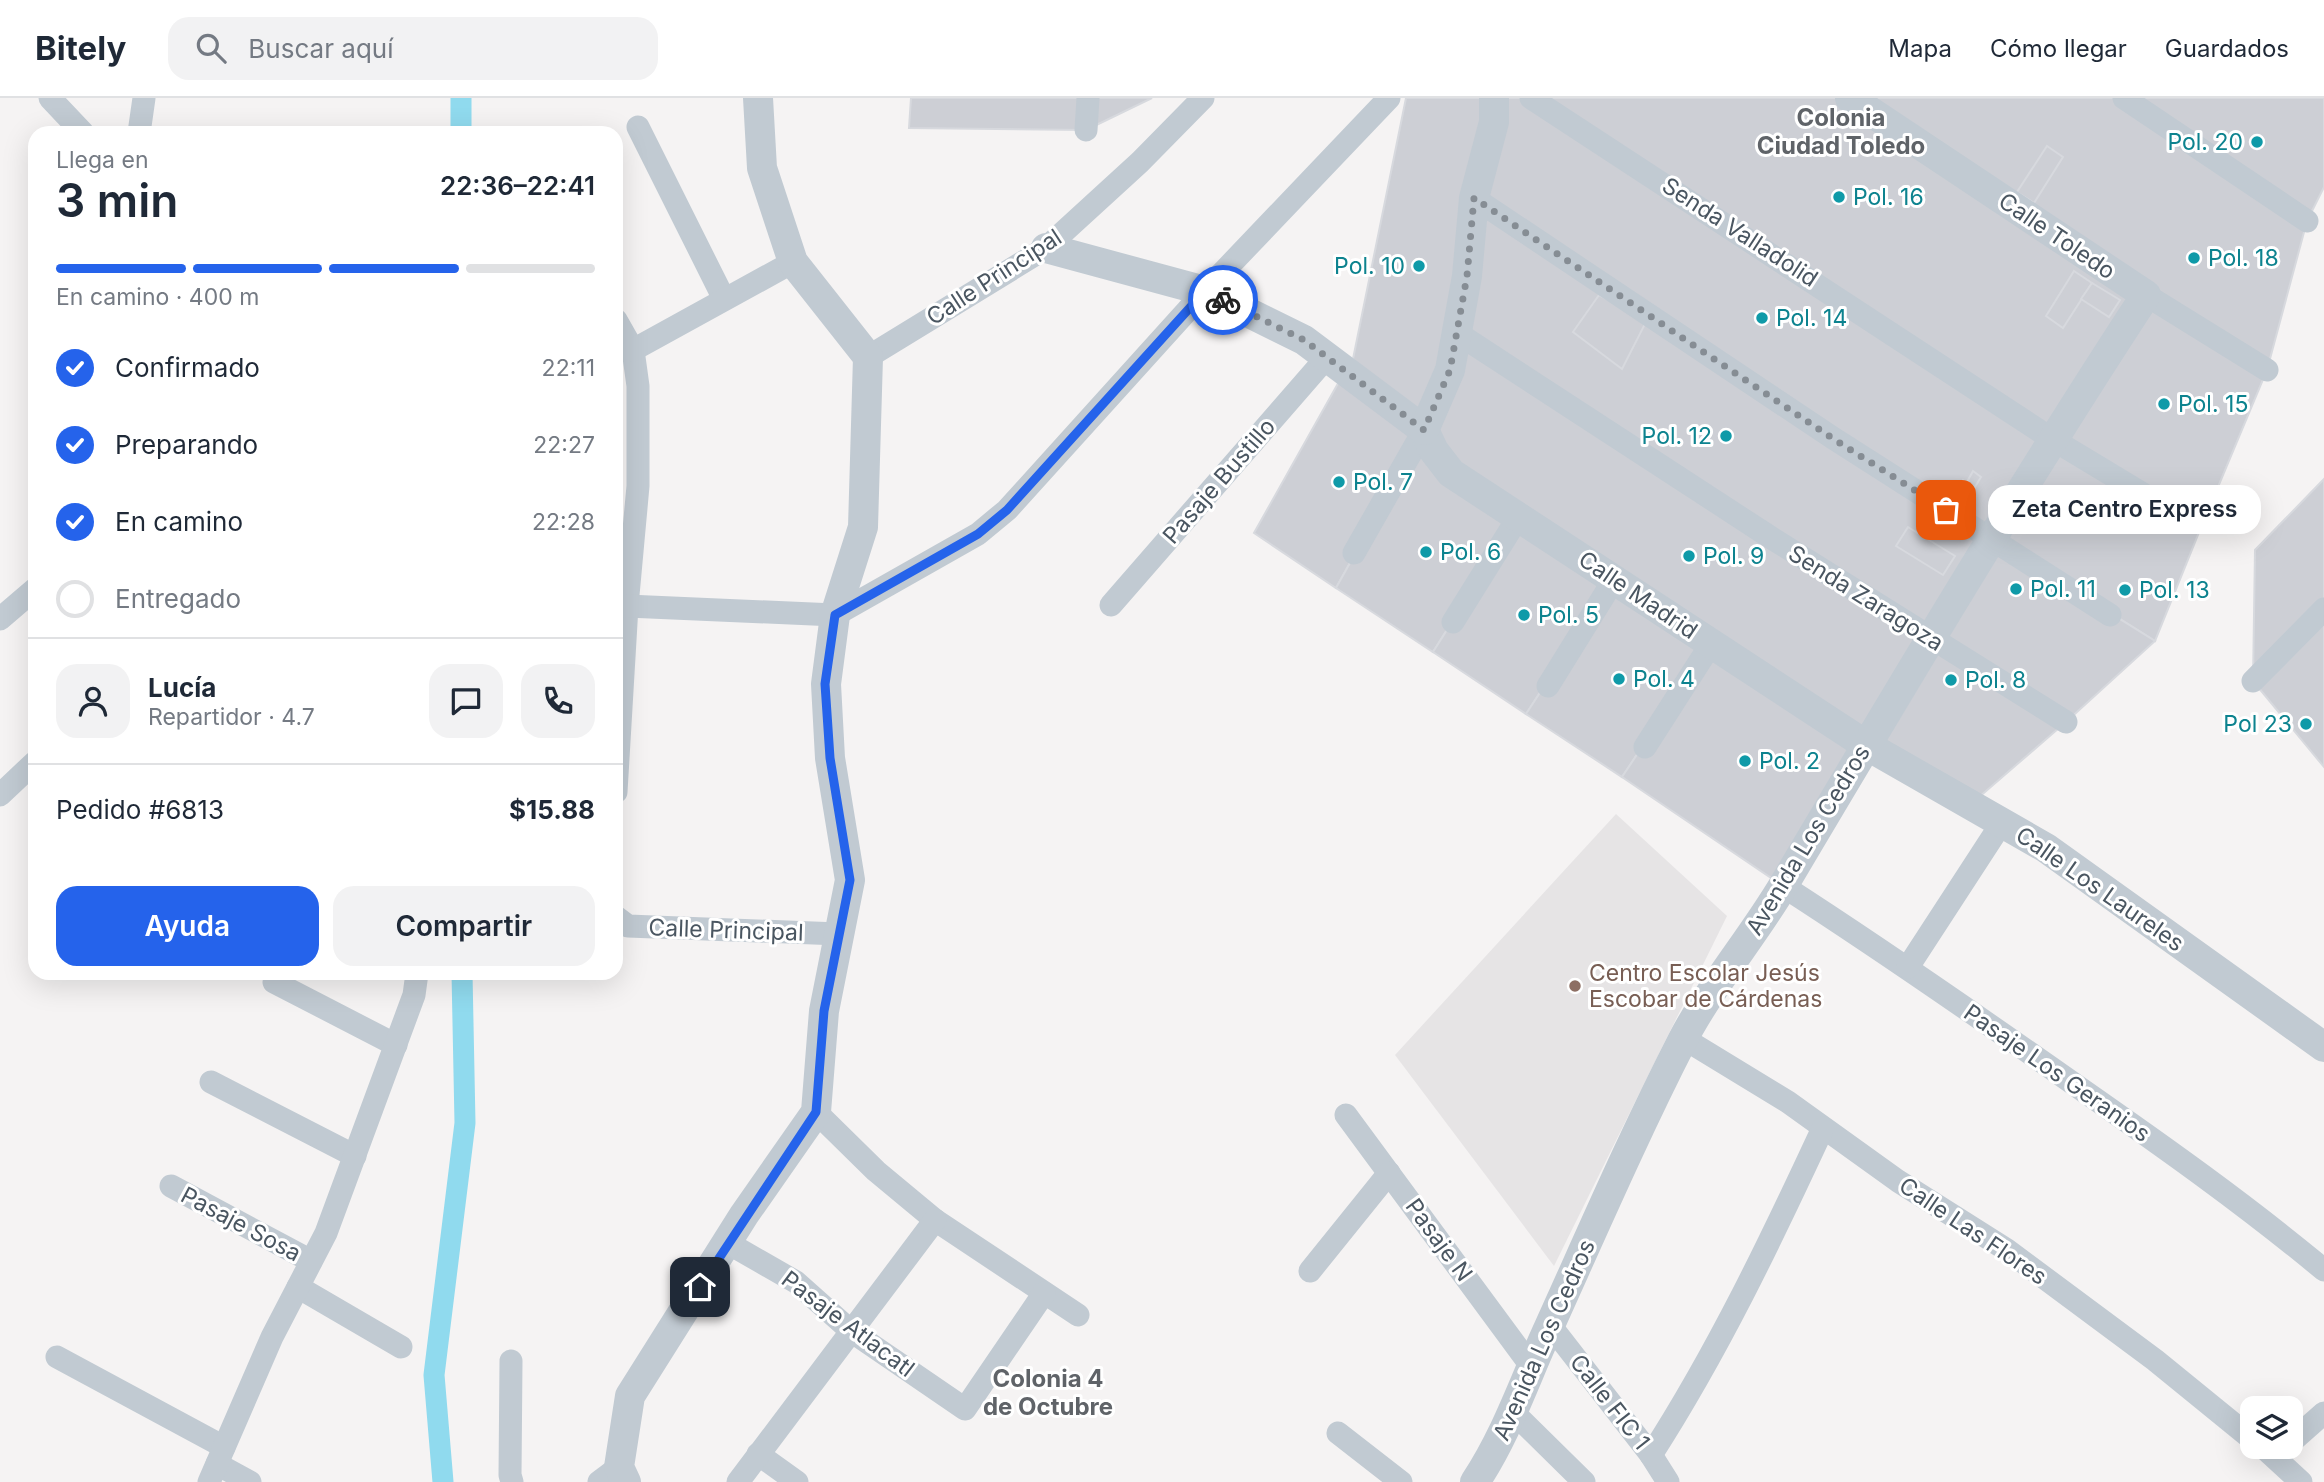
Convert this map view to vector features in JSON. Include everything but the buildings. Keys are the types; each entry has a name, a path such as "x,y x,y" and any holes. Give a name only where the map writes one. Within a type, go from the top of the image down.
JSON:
{"street":[{"path":"50,98 76,126"},
{"path":"140,126 145,98"},
{"path":"614,1477 630,1396 727,1243 816,1112 824,1011 850,880 830,758 825,684 835,615 863,527 868,357 793,262 762,168 758,98"},
{"path":"1086,130 1088,98"},
{"name":"Calle Principal","path":"868,357 1046,248 1140,162 1203,98"},
{"path":"627,606 835,615 978,534 1007,510 1205,291 1389,98"},
{"path":"1354,553 1424,430 1450,370 1467,276 1474,198 1494,122 1494,98"},
{"name":"Senda Valladolid","path":"1531,98 2052,439 2178,514"},
{"name":"Calle Toledo","path":"1850,98 2146,295 2267,370"},
{"path":"2124,98 2307,221"},
{"path":"638,127 724,299"},
{"path":"1474,198 1832,438 2110,615"},
{"path":"1046,248 1205,291 1304,340 1424,430"},
{"path":"633,350 793,262"},
{"name":"Avenida Los Cedros","path":"1475,1482 1513,1412 1531,1366 1684,1038 1783,886 2052,439 2146,295"},
{"path":"623,332 633,350 638,386 639,485 623,674"},
{"name":"Senda Zaragoza","path":"1457,333 1930,639 2066,722"},
{"name":"Pasaje Bustillo","path":"1111,605 1327,357"},
{"name":"Calle Madrid","path":"1424,430 1434,451 1451,473 1866,745"},
{"path":"1453,622 1519,516"},
{"path":"1548,686 1615,578"},
{"path":"0,619 28,595"},
{"path":"2253,681 2324,609"},
{"path":"1645,747 1712,644"},
{"name":"Calle Los Laureles","path":"1866,745 2046,848 2324,1047"},
{"path":"0,795 28,769"},
{"path":"1908,967 2003,821"},
{"name":"Pasaje Los Geranios","path":"1783,886 1908,967 2134,1126 2324,1270"},
{"name":"Calle Principal","path":"623,922 628,926 839,934"},
{"path":"217,1465 272,1337 326,1233 414,995 416,980"},
{"path":"274,982 396,1045"},
{"name":"Calle Las Flores","path":"1684,1038 1823,1128 1898,1181 2007,1250 2155,1360 2240,1429"},
{"path":"211,1082 355,1156"},
{"path":"816,1112 876,1171 935,1220 1078,1315"},
{"name":"Pasaje N","path":"1346,1115 1531,1366"},
{"path":"1651,1455 1686,1401 1753,1277 1823,1128"},
{"path":"1310,1271 1389,1173"},
{"name":"Pasaje Sosa","path":"171,1186 311,1261"},
{"path":"738,1482 935,1220"},
{"name":"Pasaje Atlacatl","path":"727,1243 796,1282 851,1331 965,1409 1044,1293"},
{"path":"298,1287 401,1347"},
{"name":"Calle FIC 1","path":"1550,1325 1651,1455 1668,1482"},
{"path":"57,1357 217,1465 250,1482"},
{"path":"511,1361 512,1482"},
{"path":"1513,1412 1584,1482"},
{"path":"2303,1429 2324,1413"},
{"path":"1338,1433 1401,1482"},
{"path":"758,1454 797,1482"},
{"path":"2285,1459 2301,1482"}],"shaded area":[{"name":"Centro Escolar Jesús Escobar de Cárdenas","path":"1616,814 1727,916 1554,1266 1395,1055"}],"waterway":[{"path":"461,98 461,126"},
{"path":"443,1482 434,1375 465,1123 462,980"}],"way so far":[{"path":"1223,300 1304,340 1424,430 1450,370 1467,276 1474,198 1832,438 1946,510"}],"place":[{"name":"Pol. 20","path":"2257,142"},
{"name":"Pol. 16","path":"1839,197"},
{"name":"Pol. 18","path":"2194,258"},
{"name":"Pol. 10","path":"1419,266"},
{"name":"Pol. 14","path":"1762,318"},
{"name":"Pol. 15","path":"2164,404"},
{"name":"Pol. 12","path":"1726,436"},
{"name":"Pol. 7","path":"1339,482"},
{"name":"Zeta Centro Express","path":"1946,510"},
{"name":"Pol. 6","path":"1426,552"},
{"name":"Pol. 9","path":"1689,556"},
{"name":"Pol. 11","path":"2016,589"},
{"name":"Pol. 13","path":"2125,590"},
{"name":"Pol. 5","path":"1524,615"},
{"name":"Pol. 4","path":"1619,679"},
{"name":"Pol. 8","path":"1951,680"},
{"name":"Pol 23","path":"2306,724"},
{"name":"Pol. 2","path":"1745,761"},
{"name":"Centro Escolar Jesús Escobar de Cárdenas","path":"1575,986"}],"district":[{"name":"Colonia Ciudad Toledo","path":"1841,132"},
{"name":"Colonia 4 de Octubre","path":"1048,1393"}],"route":[{"path":"700,1287 744,1215 816,1112 824,1011 850,880 830,758 825,684 835,615 978,534 1007,510 1205,291 1223,300"}]}
